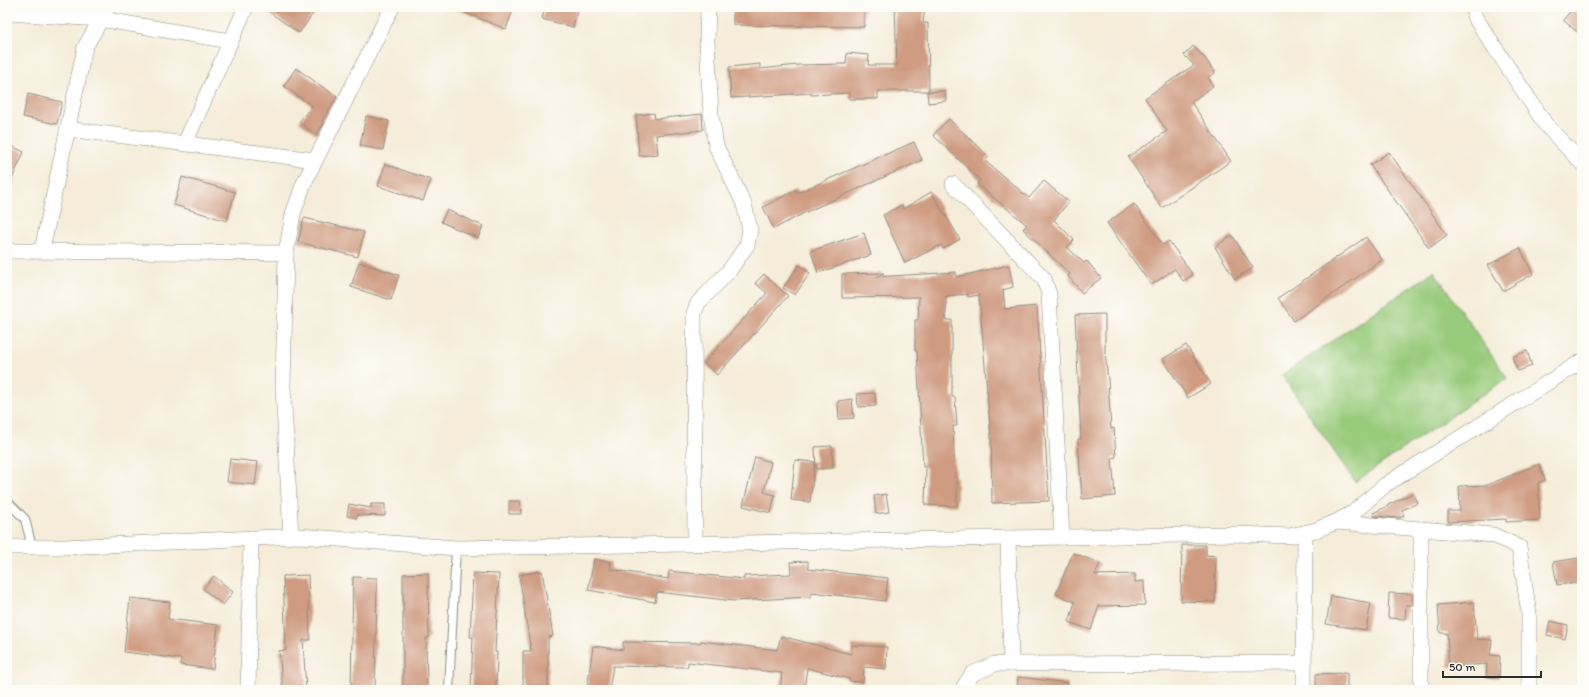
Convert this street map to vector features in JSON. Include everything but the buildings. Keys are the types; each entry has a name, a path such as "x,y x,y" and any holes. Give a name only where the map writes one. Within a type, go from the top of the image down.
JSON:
{"street":[{"path":"185,144 246,7"},
{"path":"291,536 283,387 286,253 293,214 304,183 315,160 392,7"},
{"path":"695,543 694,313 698,304 729,271 747,245 750,230 744,204 716,146 711,114 707,41 708,7"},
{"path":"1474,7 1474,16 1546,125 1582,163"},
{"path":"7,13 104,13 230,41"},
{"path":"42,250 85,47 104,13"},
{"path":"68,129 315,160"},
{"path":"953,184 1044,279 1049,294 1062,537"},
{"path":"7,250 286,253"},
{"path":"7,548 291,536 456,548 1237,534 1290,536 1316,530 1336,522 1354,512 1385,484 1582,361"},
{"path":"1336,522 1493,536 1519,547 1529,614 1529,690"},
{"path":"1421,690 1422,529"},
{"path":"1304,690 1305,533"},
{"path":"248,690 251,538"},
{"path":"1008,538 1011,664"},
{"path":"962,690 972,674 995,664 1304,663"}],"lane":[{"path":"7,501 25,519 32,547"},
{"path":"449,690 456,548"}],"green space":[{"path":"1434,271 1507,378 1355,482 1282,375"}]}
